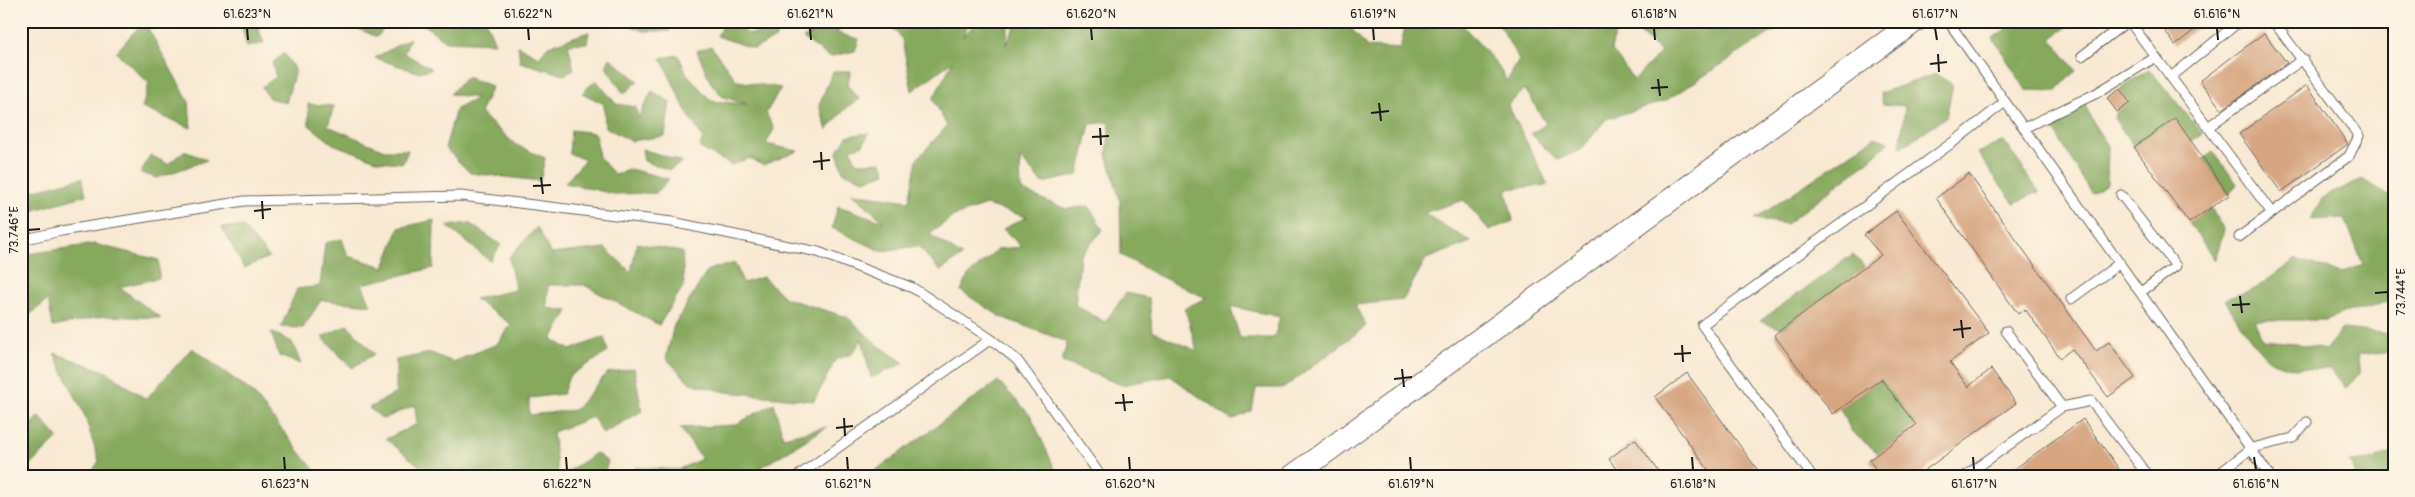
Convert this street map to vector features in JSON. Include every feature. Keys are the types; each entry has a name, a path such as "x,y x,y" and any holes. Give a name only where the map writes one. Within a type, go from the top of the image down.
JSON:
{"street":[{"path":"1293,476 1915,21"}],"lane":[{"path":"1948,21 2270,476"},
{"path":"2082,56 2129,21 2272,213"},
{"path":"2170,77 2240,21"},
{"path":"2239,237 2349,156 2359,136 2273,21"},
{"path":"2024,128 2095,94 2156,57"},
{"path":"2208,127 2303,59"},
{"path":"1812,476 1702,325 1960,137 2005,102"},
{"path":"2122,195 2176,266 2141,292"},
{"path":"21,240 61,230 244,201 461,196 672,222 818,252 913,288 991,339 1017,360 1101,476"},
{"path":"2071,299 2120,263"},
{"path":"2006,331 2062,407"},
{"path":"798,476 991,339"},
{"path":"1965,476 2062,407 2091,401 2148,476"},
{"path":"2216,476 2252,448 2293,438 2307,422"}],"green space":[{"path":"144,21 189,102 191,128 142,108 149,83 116,52"},
{"path":"246,21 274,21 257,25 264,43 247,47 242,27"},
{"path":"340,21 378,21 386,26 377,37"},
{"path":"414,21 486,21 495,43 445,41 422,23"},
{"path":"621,21 652,21 670,31 643,31"},
{"path":"722,21 734,21 745,33 755,34 758,21 776,21 776,38 754,49 717,36 725,23"},
{"path":"820,21 844,21 837,33 859,39 855,51 829,57 803,38 825,28"},
{"path":"887,21 969,21 963,37 977,21 1009,21 1006,45 1017,21 1345,21 1367,47 1400,49 1405,27 1398,21 1459,21 1496,63 1507,81 1519,60 1497,21 1618,21 1611,49 1634,80 1661,52 1627,21 1789,21 1665,101 1606,119 1581,150 1557,160 1531,134 1546,124 1525,89 1508,105 1548,185 1506,189 1513,221 1489,230 1464,200 1424,213 1471,242 1426,259 1403,300 1355,305 1366,326 1284,388 1256,388 1252,411 1232,420 1170,376 1122,385 1062,362 1067,342 1001,317 961,291 968,276 998,249 1022,247 1003,229 1027,217 986,205 954,216 929,234 962,256 940,271 918,246 881,251 832,228 838,206 884,222 852,193 909,201 917,159 947,126 933,99 953,61 912,91 902,39","holes":["1110,122 1107,154 1120,201 1121,255 1155,274 1206,298 1185,308 1197,351 1152,331 1149,298 1126,293 1105,322 1075,305 1080,256 1103,230 1089,206 1066,209 1021,190 1020,158 1042,183 1078,175 1090,124","1230,306 1280,317 1274,338 1240,338"]},
{"path":"2017,21 2074,21 2051,39 2076,70 2056,91 2026,90 1993,38"},
{"path":"589,32 587,43 568,44 574,69 564,75 520,62 518,46 539,57 548,46"},
{"path":"410,38 404,53 432,69 417,72 375,58"},
{"path":"711,46 737,81 781,88 766,113 774,129 766,144 798,151 763,165 750,158 731,165 700,148 703,138 686,111 661,58 678,55 687,74 711,101 747,104 723,97 711,83 697,51"},
{"path":"284,53 295,70 286,103 269,98 262,87 276,77 272,63"},
{"path":"610,58 638,81 624,94 606,67"},
{"path":"2149,69 2203,134 2191,141 2134,147 2114,118 2117,112 2129,103 2120,89"},
{"path":"833,71 851,71 847,85 860,99 844,110 827,130 819,105"},
{"path":"1936,74 1953,85 1946,117 1900,148 1905,106 1883,104 1880,93"},
{"path":"466,77 492,86 480,113 516,145 545,158 540,181 470,173 445,148 456,109 477,98 450,94"},
{"path":"596,80 616,104 636,107 638,118 652,91 670,102 665,136 631,141 605,127 604,104 582,93"},
{"path":"2083,99 2093,123 2108,146 2107,184 2091,193 2052,127"},
{"path":"308,104 334,106 328,126 384,150 408,150 403,163 379,161 333,144 309,125"},
{"path":"571,130 595,133 599,157 615,175 630,169 669,179 656,193 614,194 565,183 585,160 569,153"},
{"path":"869,133 863,145 851,149 856,163 882,162 886,173 864,180 843,172 837,152 847,136"},
{"path":"1875,137 1889,142 1866,163 1786,224 1755,219"},
{"path":"2004,141 2039,192 2014,203 1977,153"},
{"path":"642,149 683,162 669,170 644,161"},
{"path":"184,151 207,160 157,178 141,173 150,155 168,164"},
{"path":"2213,151 2237,184 2229,195 2203,158"},
{"path":"82,178 86,195 21,214 21,194"},
{"path":"2362,179 2394,198 2394,301 2365,309 2350,310 2326,320 2254,320 2263,340 2295,343 2325,350 2342,329 2394,334 2394,351 2357,355 2360,373 2346,388 2330,369 2289,367 2274,363 2268,359 2257,348 2225,299 2255,289 2296,259 2340,273 2363,265 2345,218 2310,220 2324,197"},
{"path":"2211,208 2224,230 2215,260 2189,223"},
{"path":"434,220 433,268 362,284 371,305 321,300 303,328 281,327 297,289 320,286 325,243 342,239 348,256 384,267 399,228"},
{"path":"469,223 501,245 490,261 447,226"},
{"path":"222,227 243,227 269,257 244,268"},
{"path":"537,227 551,254 605,248 631,272 637,243 682,252 684,285 659,325 584,285 548,285 547,308 568,311 552,339 570,350 604,337 608,352 569,376 563,394 529,398 529,415 575,410 607,373 634,368 642,411 603,434 593,417 553,432 558,476 432,476 386,439 417,424 415,405 383,419 369,408 396,393 396,360 431,353 453,362 497,344 511,324 474,299 515,290 509,257"},
{"path":"94,244 159,260 159,278 119,287 161,318 104,316 53,327 48,300 21,322 21,255"},
{"path":"1853,254 1865,267 1782,329 1760,321"},
{"path":"735,263 743,283 763,277 785,298 847,317 878,345 904,363 871,378 862,339 852,354 836,359 814,401 726,392 690,383 666,358 674,325 708,270"},
{"path":"348,325 374,354 352,368 322,337"},
{"path":"271,332 292,342 301,364 279,356"},
{"path":"192,348 252,392 319,476 89,476 99,461 84,414 54,353 107,372 146,399"},
{"path":"1881,379 1916,425 1878,453 1852,432 1840,409"},
{"path":"998,381 1031,416 1058,476 868,476"},
{"path":"774,403 783,437 827,427 747,476 627,476 636,467 677,470 702,459 680,428 735,425"},
{"path":"39,416 58,438 21,474 21,433"},
{"path":"596,453 608,462 603,476 561,476"},
{"path":"2394,453 2394,476 2356,476 2349,462 2370,460"}],"building":[{"path":"2158,21 2206,21 2175,45"},
{"path":"2264,33 2287,63 2222,110 2200,81"},
{"path":"2307,85 2348,144 2281,192 2239,134"},
{"path":"2120,89 2130,103 2117,112 2107,98"},
{"path":"2175,118 2229,195 2189,223 2134,147"},
{"path":"1969,174 2096,351 2109,342 2135,378 2108,397 2072,349 2060,358 2025,309 2018,314 1936,198"},
{"path":"1896,211 1989,333 1950,362 1968,387 1991,369 2016,403 1917,476 1881,476 1869,460 1916,425 1881,379 1833,414 1774,335 1881,255 1864,235"},
{"path":"1687,373 1762,476 1713,476 1655,397"},
{"path":"2083,419 2124,476 2005,476"},
{"path":"1635,439 1662,476 1621,476 1609,459"}]}
